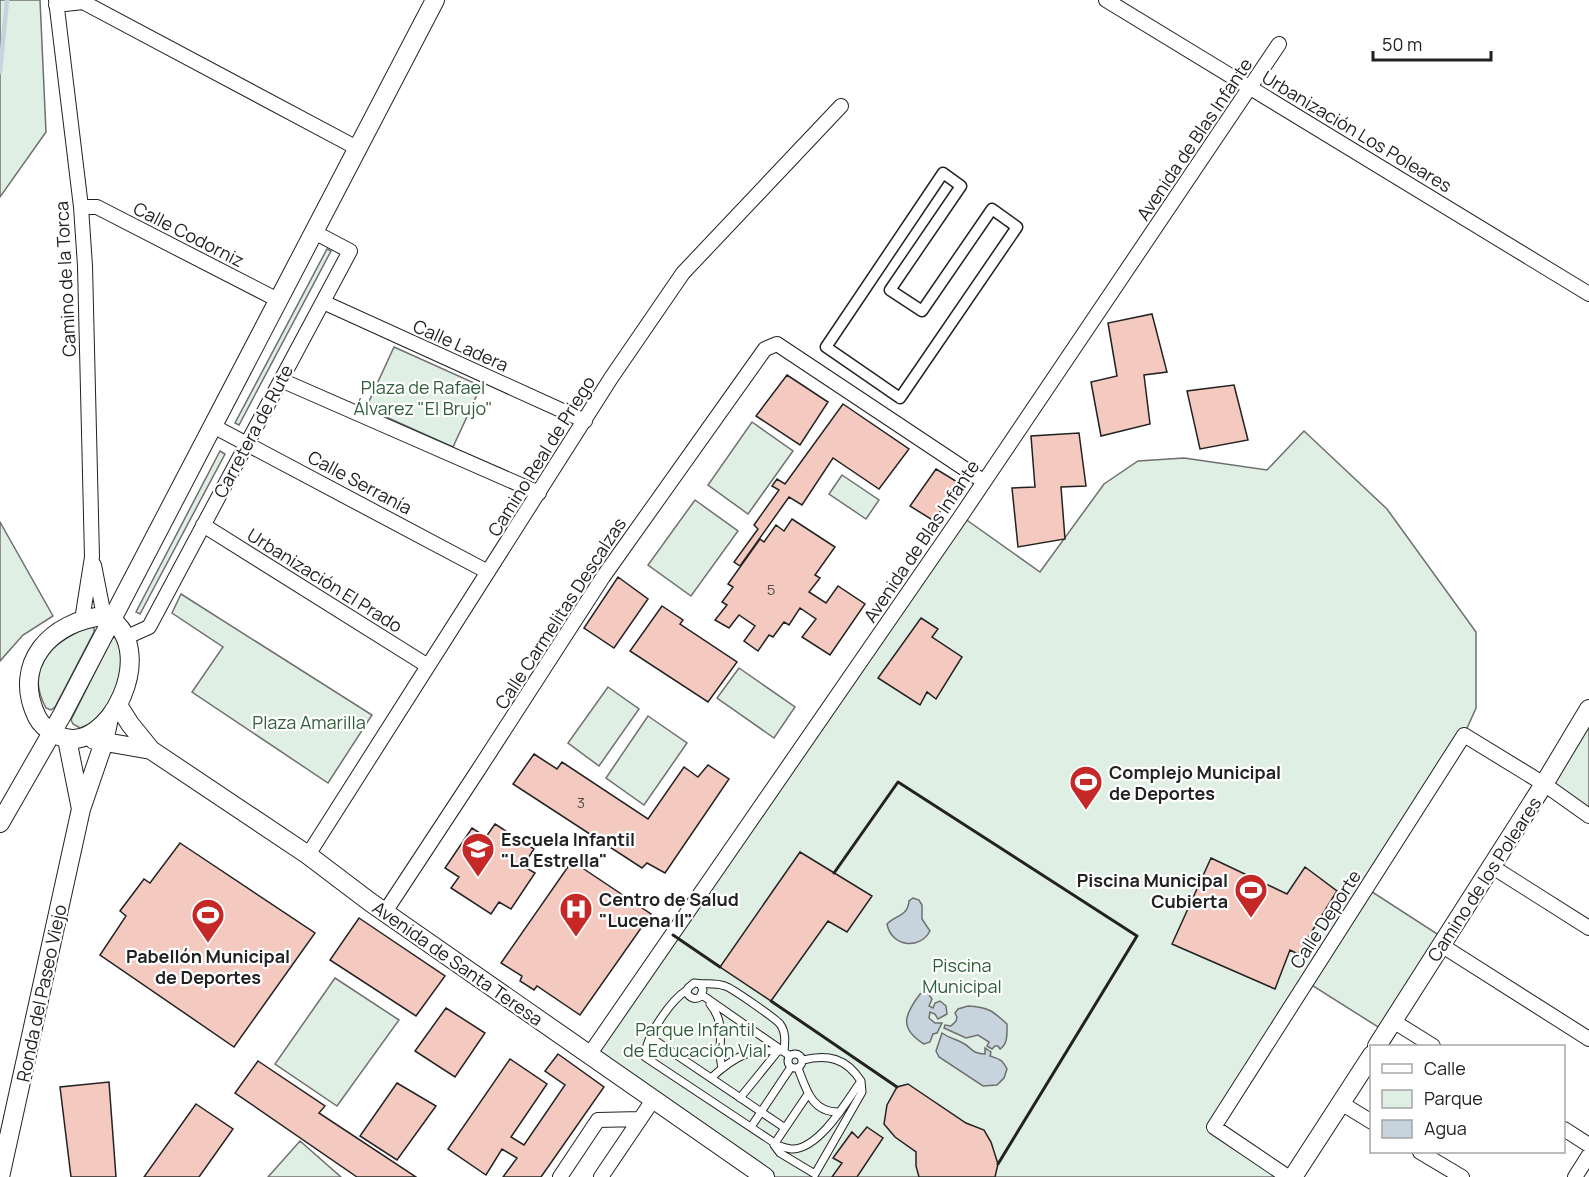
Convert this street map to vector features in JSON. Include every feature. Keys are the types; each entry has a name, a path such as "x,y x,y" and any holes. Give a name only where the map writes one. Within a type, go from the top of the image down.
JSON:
{"street":[{"name":"Carretera de Rute","path":"0,823 67,736 108,617 213,426 435,0"},
{"name":"Urbanización Los Poleares","path":"1106,0 1589,294"},
{"path":"56,3 83,1 357,148"},
{"name":"Camino de la Torca","path":"56,3 81,207 85,266 92,557 82,620"},
{"name":"Avenida de Blas Infante","path":"589,1055 983,481 1279,44"},
{"name":"Camino Real de Priego","path":"308,855 611,378 683,273 841,106"},
{"path":"944,173 961,186 890,290 922,311 992,208 1017,227 900,398 826,347 944,173"},
{"name":"Calle Codorniz","path":"81,207 97,207 278,300"},
{"name":"Carretera de Rute","path":"127,637 148,627 350,251 314,232"},
{"name":"Calle Ladera","path":"323,302 585,421"},
{"name":"Calle Carmelitas Descalzas","path":"385,912 603,576 765,349 777,344 983,481"},
{"path":"281,380 539,493"},
{"name":"Calle Serranía","path":"213,426 248,442 488,572"},
{"name":"Urbanización El Prado","path":"203,525 429,666"},
{"name":"Camino de la Torca","path":"92,557 108,617"},
{"path":"114,711 96,731 67,736 38,718 29,688 30,672 42,646 68,626 82,620 108,617 122,628 127,637"},
{"name":"Ronda del Paseo Viejo","path":"0,1177 81,810 114,711 124,693 128,678 127,637"},
{"name":"Camino de los Poleares","path":"1378,1045 1589,709"},
{"name":"Avenida de Santa Teresa","path":"114,711 130,724 151,750 308,855 385,912 765,1177"},
{"name":"Calle Deporte","path":"1288,1177 1214,1127 1464,735 1544,784"},
{"name":"Avenida de Santa Teresa","path":"67,736 151,750"},
{"name":"Ronda del Paseo Viejo","path":"67,736 81,810"},
{"path":"1544,784 1589,816"},
{"path":"1491,866 1589,928"},
{"path":"1441,945 1589,1039"},
{"path":"1393,1021 1430,1045"},
{"path":"1293,1177 1370,1056"},
{"path":"601,1177 653,1100"},
{"path":"1341,1103 1370,1121"},
{"path":"560,1177 598,1120 640,1119"},
{"path":"1565,1130 1589,1145"},
{"path":"1422,1153 1462,1177"},
{"path":"1575,1177 1589,1155"}],"lane":[{"path":"740,1098 784,1053 786,1039 780,1024 728,986 710,982 701,986 694,983 678,996 650,1037 645,1048 645,1057 775,1143 793,1149 813,1142 839,1112 861,1081"},
{"path":"701,986 702,995 712,1006 721,1025 722,1068"},
{"path":"687,990 688,995 693,999 702,995"},
{"path":"702,995 784,1053 788,1062 795,1067 808,1094 818,1107 829,1113 839,1112"},
{"path":"650,1037 785,1128"},
{"path":"711,1078 739,1056 762,1049 797,1053 803,1060"},
{"path":"751,1127 795,1067 803,1060 820,1056 837,1060 855,1071 861,1081 862,1092 814,1175 780,1153 768,1138"},
{"path":"775,1143 808,1094"}],"green space":[{"path":"0,0 40,0 46,132 0,197"},
{"path":"327,249 331,251 239,425 235,423"},
{"name":"Plaza de Rafael Álvarez \"El Brujo\"","path":"394,347 481,386 453,447 366,408"},
{"path":"752,422 793,451 748,514 708,485"},
{"name":"Complejo Municipal de Deportes","path":"1304,431 1387,509 1476,632 1476,708 1464,735 1366,888 1445,939 1386,1032 1307,982 1214,1127 1288,1177 770,1177 589,1055 961,516 1040,572 1104,484 1138,461 1184,458 1267,470"},
{"path":"220,451 225,454 140,614 136,612"},
{"path":"842,475 879,500 866,519 829,494"},
{"path":"695,500 738,531 691,596 648,565"},
{"path":"0,522 53,616 23,635 0,661"},
{"name":"Plaza Amarilla","path":"181,594 372,715 328,783 192,692 223,647 172,613"},
{"path":"91,626 94,632 55,707 51,710 46,708 38,679 40,667 46,656 65,639"},
{"path":"116,637 121,643 120,672 112,697 95,720 80,728 71,720 112,638"},
{"path":"739,668 795,707 774,738 717,698"},
{"path":"608,687 639,709 599,766 568,743"},
{"path":"1589,709 1589,816 1544,784"},
{"path":"648,716 687,743 644,805 606,778"},
{"path":"335,978 399,1020 337,1106 275,1064"},
{"path":"300,1141 341,1177 268,1177"}],"water":[{"path":"913,898 919,900 922,905 922,919 930,931 919,941 906,943 894,937 887,924 906,910 909,901"},
{"path":"927,992 932,999 929,1006 933,1008 935,1003 940,1001 946,1006 947,1014 938,1019 930,1012 929,1018 935,1023 942,1023 930,1042 924,1044 910,1032 907,1020 920,994"},
{"path":"968,1006 990,1010 1007,1024 1006,1042 1003,1047 1000,1049 995,1046 992,1049 987,1046 989,1042 978,1035 966,1038 944,1028 945,1025 951,1026 956,1021 955,1013 958,1009"},
{"path":"942,1033 965,1044 977,1053 985,1054 985,1048 991,1052 990,1056 1004,1063 1007,1069 1004,1078 997,1085 983,1086 939,1057 936,1051"}],"building":[{"path":"1152,314 1167,372 1144,375 1150,424 1101,436 1091,382 1117,376 1108,323"},
{"path":"787,375 828,402 800,445 756,416"},
{"path":"1234,385 1248,440 1200,449 1187,391"},
{"path":"843,404 909,449 879,489 833,458 802,505 789,497 740,566 734,562 758,529 754,525 779,490 772,486 777,479 785,484"},
{"path":"1079,433 1086,486 1061,487 1065,539 1018,547 1012,488 1035,487 1031,436"},
{"path":"936,469 959,483 934,521 910,506"},
{"path":"792,519 835,547 815,575 820,578 809,592 826,603 838,586 865,604 830,655 802,637 816,619 800,608 789,625 784,622 773,637 769,635 758,651 744,641 755,626 739,615 729,628 715,620 727,605 722,602 733,587 728,584 760,539 764,542 776,525 784,531"},
{"path":"618,577 648,599 614,648 584,628"},
{"path":"662,606 683,620 680,624 737,662 708,702 630,651"},
{"path":"921,618 938,629 932,637 962,657 936,699 927,692 920,705 878,678"},
{"path":"534,754 557,769 562,762 648,819 684,767 698,777 708,765 729,779 665,873 647,863 642,868 513,784"},
{"path":"495,824 534,849 523,866 535,873 511,909 499,902 491,914 451,888 459,877 445,868 472,828 486,837"},
{"name":"Pabellón Municipal de Deportes","path":"180,843 315,933 234,1047 100,955 126,916 120,911 144,879 150,883"},
{"path":"800,852 872,896 847,932 828,921 771,1001 720,967"},
{"name":"Piscina Municipal Cubierta","path":"1211,858 1287,894 1305,867 1337,891 1298,954 1290,950 1275,989 1172,944"},
{"name":"Centro de Salud \"Lucena II\"","path":"572,861 651,914 580,1015 537,986 534,990 520,981 522,976 501,963"},
{"path":"359,918 445,976 416,1016 330,960"},
{"path":"446,1008 485,1033 455,1077 415,1051"},
{"path":"558,1054 604,1087 541,1177 503,1177 517,1158 502,1149 486,1175 448,1149 510,1059 547,1084 511,1137 524,1145 565,1085 545,1071"},
{"path":"258,1061 325,1106 319,1113 416,1177 357,1177 235,1093"},
{"path":"109,1082 116,1177 71,1177 60,1087"},
{"path":"397,1083 436,1106 397,1160 360,1136"},
{"path":"908,1084 966,1123 984,1130 991,1142 998,1164 995,1177 919,1177 916,1152 895,1137 884,1124 887,1105 897,1087"},
{"path":"196,1104 233,1129 199,1177 144,1177"},
{"path":"867,1127 883,1138 857,1177 832,1177 842,1163 833,1158 852,1132 858,1138"}],"waterway":[{"path":"0,72 7,0"}],"wall":[{"path":"834,873 898,782 1137,936 998,1164"},
{"path":"673,935 720,967"},
{"path":"771,1001 897,1087"}],"place":[{"name":"Complejo Municipal de Deportes","path":"1086,811"},
{"name":"Escuela Infantil \"La Estrella\"","path":"478,878"},
{"name":"Piscina Municipal Cubierta","path":"1251,919"},
{"name":"Centro de Salud \"Lucena II\"","path":"576,938"},
{"name":"Pabellón Municipal de Deportes","path":"208,944"}],"park label":[{"name":"Piscina Municipal","path":"962,975"},
{"name":"Parque Infantil de Educación Vial","path":"695,1039"}]}
